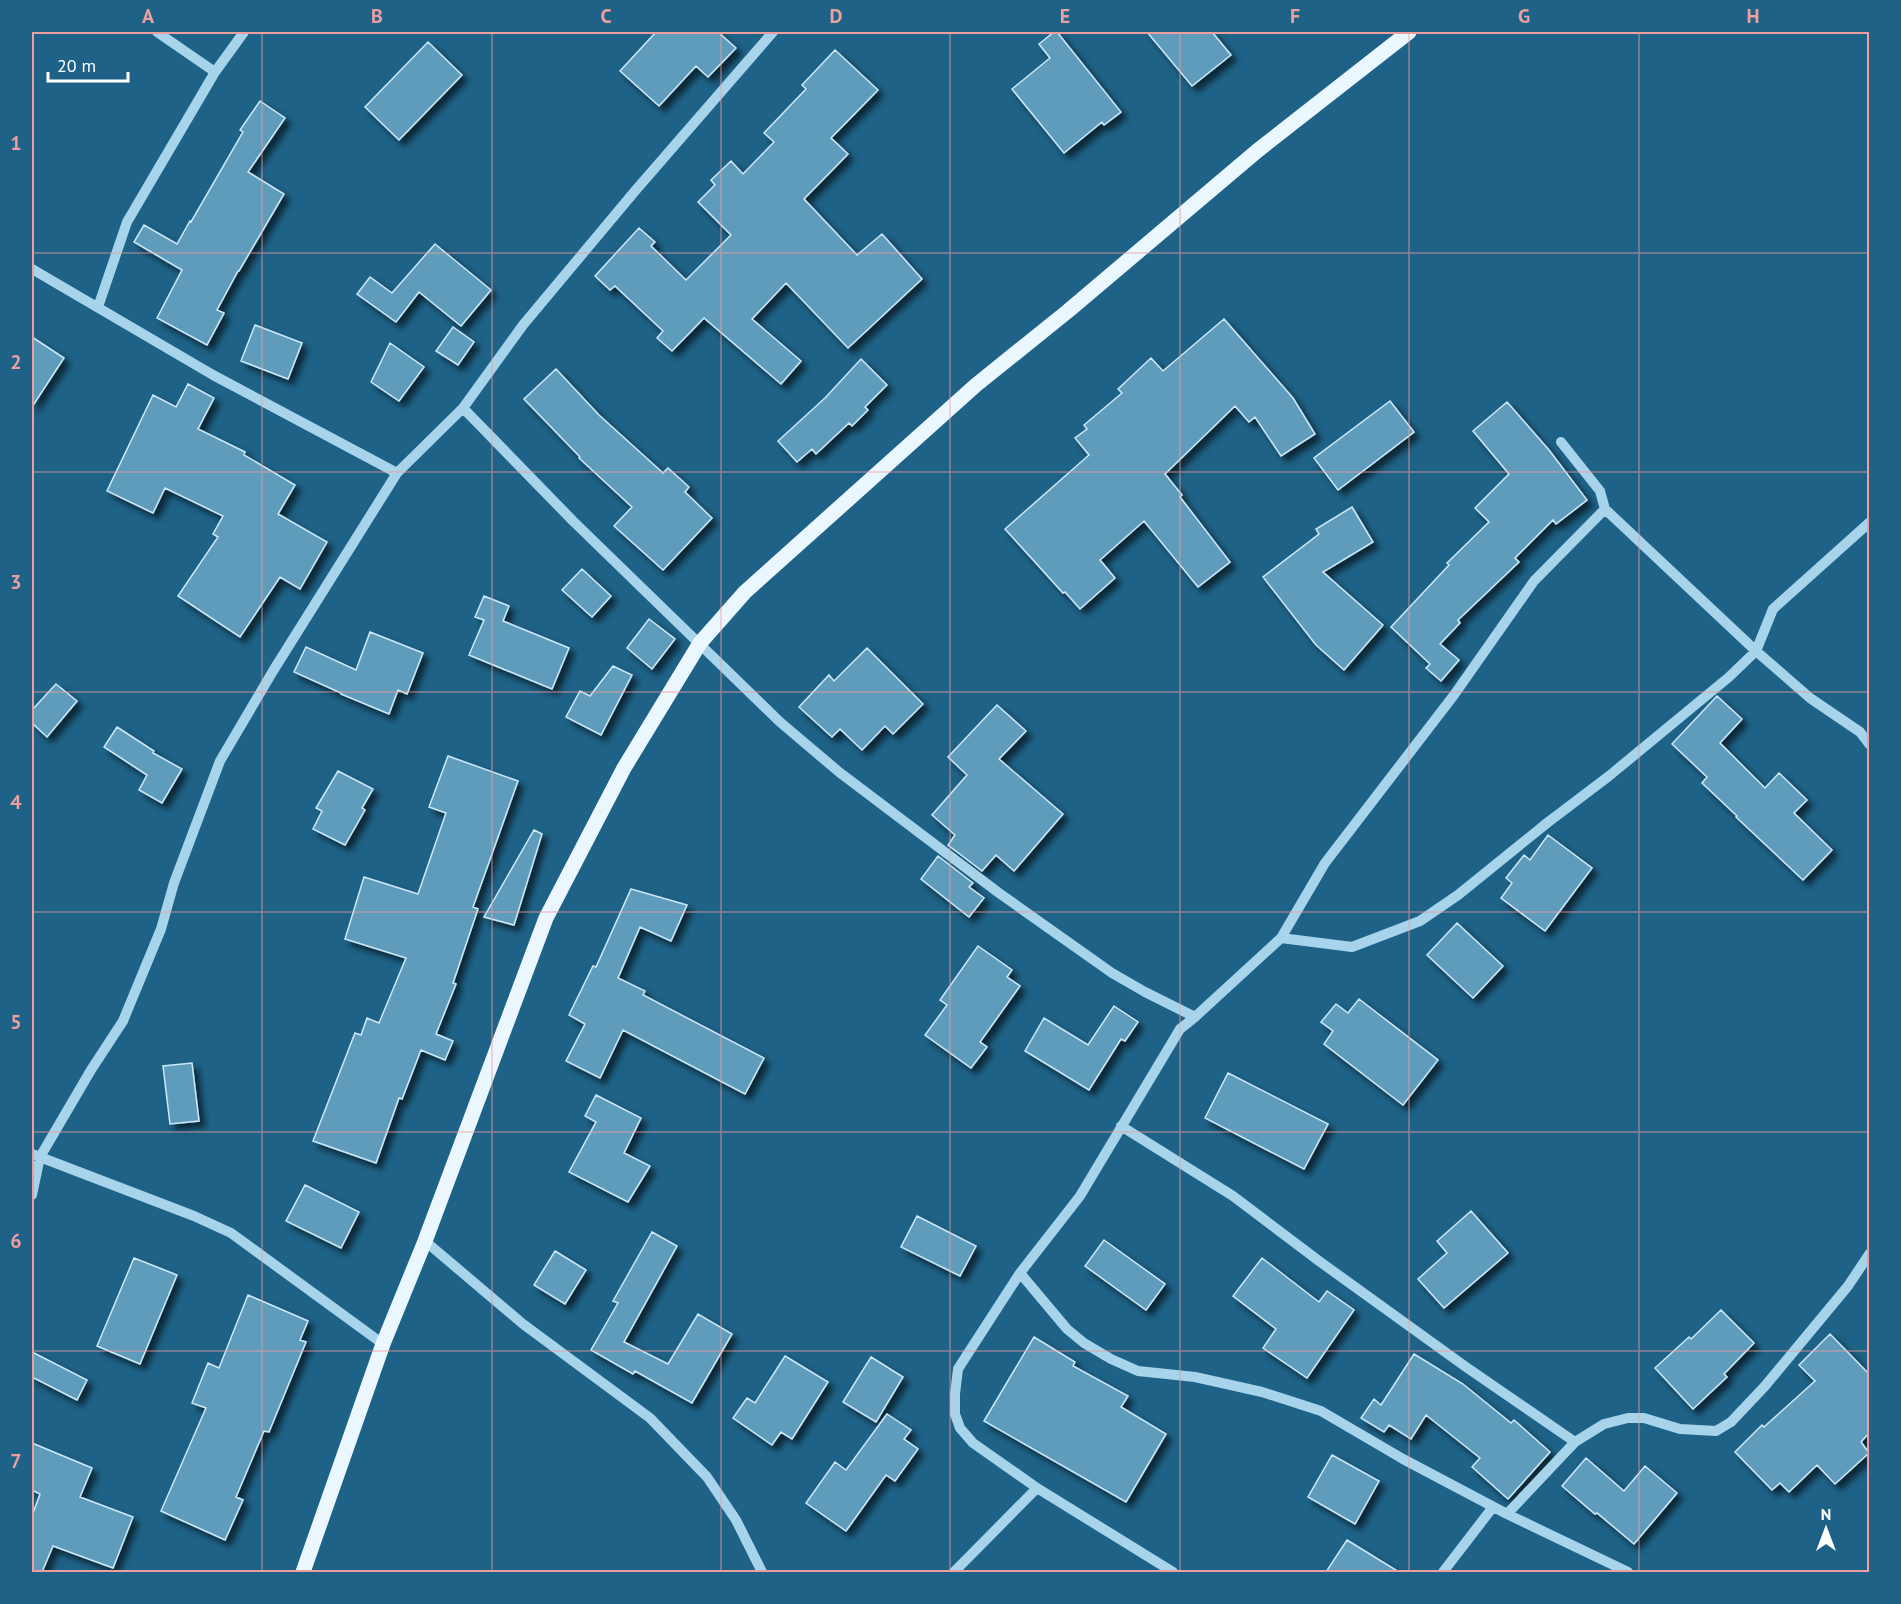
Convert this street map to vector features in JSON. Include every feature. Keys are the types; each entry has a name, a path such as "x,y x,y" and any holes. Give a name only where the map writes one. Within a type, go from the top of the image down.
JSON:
{"main road":[{"path":"303,1572 382,1344 425,1242 546,918 624,768 700,644 745,592 976,385 1068,311 1257,151 1410,32"}],"street":[{"path":"157,32 215,72"},
{"path":"98,308 127,222 215,72 244,32"},
{"path":"32,1195 36,1156 123,1021 161,929 174,883 220,761 273,670 397,474 463,408 523,325 773,32"},
{"path":"32,269 213,375 397,474"},
{"path":"463,408 573,521 780,722 838,772 999,893 1112,973 1194,1017"},
{"path":"1561,442 1600,491 1605,509 1756,651 1810,698 1860,732 1869,745"},
{"path":"1173,1572 1037,1488 973,1443 960,1428 955,1405 958,1369 1020,1273 1080,1196 1180,1029 1281,938 1325,863 1454,695 1534,581 1605,509"},
{"path":"1281,938 1352,947 1420,921 1458,895 1617,770 1729,678 1756,651 1773,609 1869,522"},
{"path":"1121,1126 1233,1196 1328,1268 1575,1442"},
{"path":"36,1156 194,1216 231,1233 382,1344"},
{"path":"425,1242 523,1324 650,1418 707,1477 736,1520 762,1572"},
{"path":"1507,1514 1575,1442 1604,1424 1628,1418 1644,1418 1680,1429 1716,1431 1731,1422 1765,1386 1848,1286 1869,1253"},
{"path":"1020,1273 1067,1329 1084,1343 1111,1359 1138,1371 1195,1377 1262,1392 1321,1412 1507,1514 1628,1572"},
{"path":"954,1572 1037,1488"},
{"path":"1443,1572 1493,1506"}],"building":[{"path":"656,32 718,32 736,48 708,77 696,66 659,106 620,71"},
{"path":"1057,32 1121,112 1104,125 1102,122 1064,153 1012,89 1050,58 1039,44"},
{"path":"1147,32 1212,32 1231,55 1192,86"},
{"path":"428,42 462,75 399,140 365,107"},
{"path":"835,50 878,90 831,138 848,154 804,199 857,255 882,234 922,279 848,348 786,283 752,319 801,361 781,384 704,318 672,351 657,338 663,331 615,286 610,290 595,276 639,228 655,242 651,246 686,280 731,235 698,202 715,185 711,180 731,161 743,174 774,142 764,133 806,89 802,85"},
{"path":"260,101 285,118 248,172 284,194 217,310 224,313 207,345 157,318 182,270 134,242 144,225 177,244 243,132 240,130"},
{"path":"435,244 491,290 461,326 419,292 396,322 357,294 370,277 392,293"},
{"path":"1224,319 1293,398 1315,434 1281,456 1255,417 1249,422 1235,406 1165,474 1230,562 1198,587 1144,521 1100,560 1115,578 1080,609 1005,529 1089,455 1075,438 1087,429 1084,425 1122,393 1118,389 1151,358 1163,371"},
{"path":"255,325 302,343 288,379 241,361"},
{"path":"453,327 474,342 458,365 436,351"},
{"path":"32,337 64,358 32,407"},
{"path":"390,343 424,367 399,401 371,382"},
{"path":"861,359 887,385 865,407 868,410 852,426 849,423 816,454 812,449 797,462 778,441 825,398"},
{"path":"556,369 599,415 663,473 668,468 689,487 685,492 712,518 663,570 614,526 632,507 579,458 524,399"},
{"path":"188,384 214,398 198,429 245,452 244,455 295,485 278,514 327,542 300,589 280,577 240,637 178,596 218,537 213,534 223,516 165,488 153,513 107,491 153,395 176,407"},
{"path":"1390,401 1414,432 1338,490 1314,458"},
{"path":"1507,402 1549,450 1587,500 1556,524 1553,520 1515,558 1519,562 1458,620 1460,623 1440,644 1459,660 1441,681 1426,668 1430,664 1391,627 1449,565 1447,563 1489,522 1475,508 1509,474 1473,431"},
{"path":"1352,507 1373,542 1323,572 1383,625 1344,670 1316,645 1263,577 1319,534 1316,529"},
{"path":"582,569 611,596 592,617 562,590"},
{"path":"484,596 509,606 503,621 569,648 552,689 469,655 484,620 475,617"},
{"path":"649,619 675,639 652,669 627,648"},
{"path":"370,632 423,653 407,694 398,690 389,714 294,672 306,647 356,670"},
{"path":"867,648 923,704 893,734 885,726 862,750 840,729 832,737 799,707 829,675 834,681"},
{"path":"613,666 632,675 601,735 566,717 580,691 590,696"},
{"path":"56,684 77,701 47,737 32,723 32,710"},
{"path":"1717,696 1742,719 1720,743 1765,788 1779,773 1807,800 1794,813 1832,850 1803,880 1702,783 1707,777 1672,744"},
{"path":"997,705 1026,731 999,759 1063,814 1014,871 996,855 982,871 948,845 955,835 932,815 967,775 948,757"},
{"path":"117,727 154,751 153,753 182,769 162,803 139,790 147,775 104,747"},
{"path":"448,756 518,781 473,907 478,909 453,983 456,984 436,1034 453,1041 445,1060 421,1050 402,1099 399,1098 376,1163 313,1141 355,1033 361,1035 367,1018 379,1023 406,958 345,939 364,877 418,894 446,813 429,807"},
{"path":"338,771 373,789 362,808 365,810 345,845 313,829 322,811 316,808"},
{"path":"534,830 542,834 514,925 484,917"},
{"path":"1548,835 1592,868 1545,931 1501,898 1512,883 1506,878 1524,855 1530,860"},
{"path":"938,856 973,883 969,887 984,898 969,917 921,879"},
{"path":"631,889 687,905 671,941 640,927 618,978 645,991 643,995 764,1058 745,1094 623,1030 600,1078 566,1061 585,1024 569,1015 593,966 596,967"},
{"path":"1457,923 1503,966 1473,998 1427,955"},
{"path":"978,946 1012,970 1007,977 1020,986 980,1042 987,1047 971,1068 925,1035 947,1005 940,1000"},
{"path":"1359,999 1438,1060 1403,1105 1324,1044 1333,1031 1321,1022 1336,1004 1348,1013"},
{"path":"1114,1006 1138,1022 1125,1041 1121,1039 1089,1090 1025,1051 1044,1018 1088,1045"},
{"path":"192,1063 199,1121 170,1124 163,1066"},
{"path":"1228,1073 1328,1124 1304,1169 1205,1118"},
{"path":"596,1095 641,1118 624,1153 650,1166 628,1202 569,1172 596,1122 585,1116"},
{"path":"305,1185 359,1212 341,1248 286,1221"},
{"path":"1471,1211 1508,1253 1444,1308 1418,1279 1447,1253 1437,1241"},
{"path":"917,1216 976,1246 960,1276 901,1247"},
{"path":"652,1232 677,1246 624,1342 668,1364 698,1314 732,1334 692,1403 635,1371 633,1374 591,1350 618,1303 613,1301"},
{"path":"1104,1240 1165,1284 1146,1310 1085,1266"},
{"path":"555,1251 586,1270 565,1304 534,1285"},
{"path":"134,1258 177,1275 140,1364 97,1346"},
{"path":"1262,1258 1319,1302 1327,1291 1354,1310 1307,1378 1263,1348 1276,1329 1233,1296"},
{"path":"248,1295 308,1321 300,1340 306,1342 269,1432 264,1431 236,1497 243,1500 225,1540 161,1511 206,1408 192,1403 208,1363 219,1368"},
{"path":"1721,1310 1754,1343 1724,1374 1727,1377 1693,1409 1655,1368 1689,1337 1691,1339"},
{"path":"1830,1334 1869,1374 1869,1433 1861,1442 1869,1453 1835,1484 1817,1465 1789,1492 1780,1483 1772,1490 1735,1452 1762,1425 1764,1427 1815,1381 1799,1365"},
{"path":"1034,1337 1075,1362 1073,1366 1128,1396 1121,1407 1166,1434 1126,1502 984,1421"},
{"path":"32,1352 87,1380 77,1400 32,1377"},
{"path":"1414,1354 1463,1384 1511,1423 1514,1420 1550,1452 1508,1499 1472,1467 1480,1458 1426,1415 1411,1439 1389,1425 1384,1432 1361,1418 1374,1399 1381,1405"},
{"path":"785,1356 828,1382 792,1439 781,1432 772,1445 733,1418 747,1398 755,1403"},
{"path":"871,1357 903,1377 876,1422 843,1402"},
{"path":"887,1414 911,1430 904,1439 918,1449 895,1481 886,1475 846,1531 806,1503 835,1462 846,1470"},
{"path":"32,1443 92,1468 80,1497 133,1517 113,1568 53,1546 42,1572 32,1572 32,1516 40,1494 32,1490"},
{"path":"1332,1455 1379,1481 1355,1524 1308,1497"},
{"path":"1586,1458 1624,1491 1645,1466 1677,1493 1634,1544 1562,1486"},
{"path":"1347,1540 1399,1572 1326,1572"}]}
